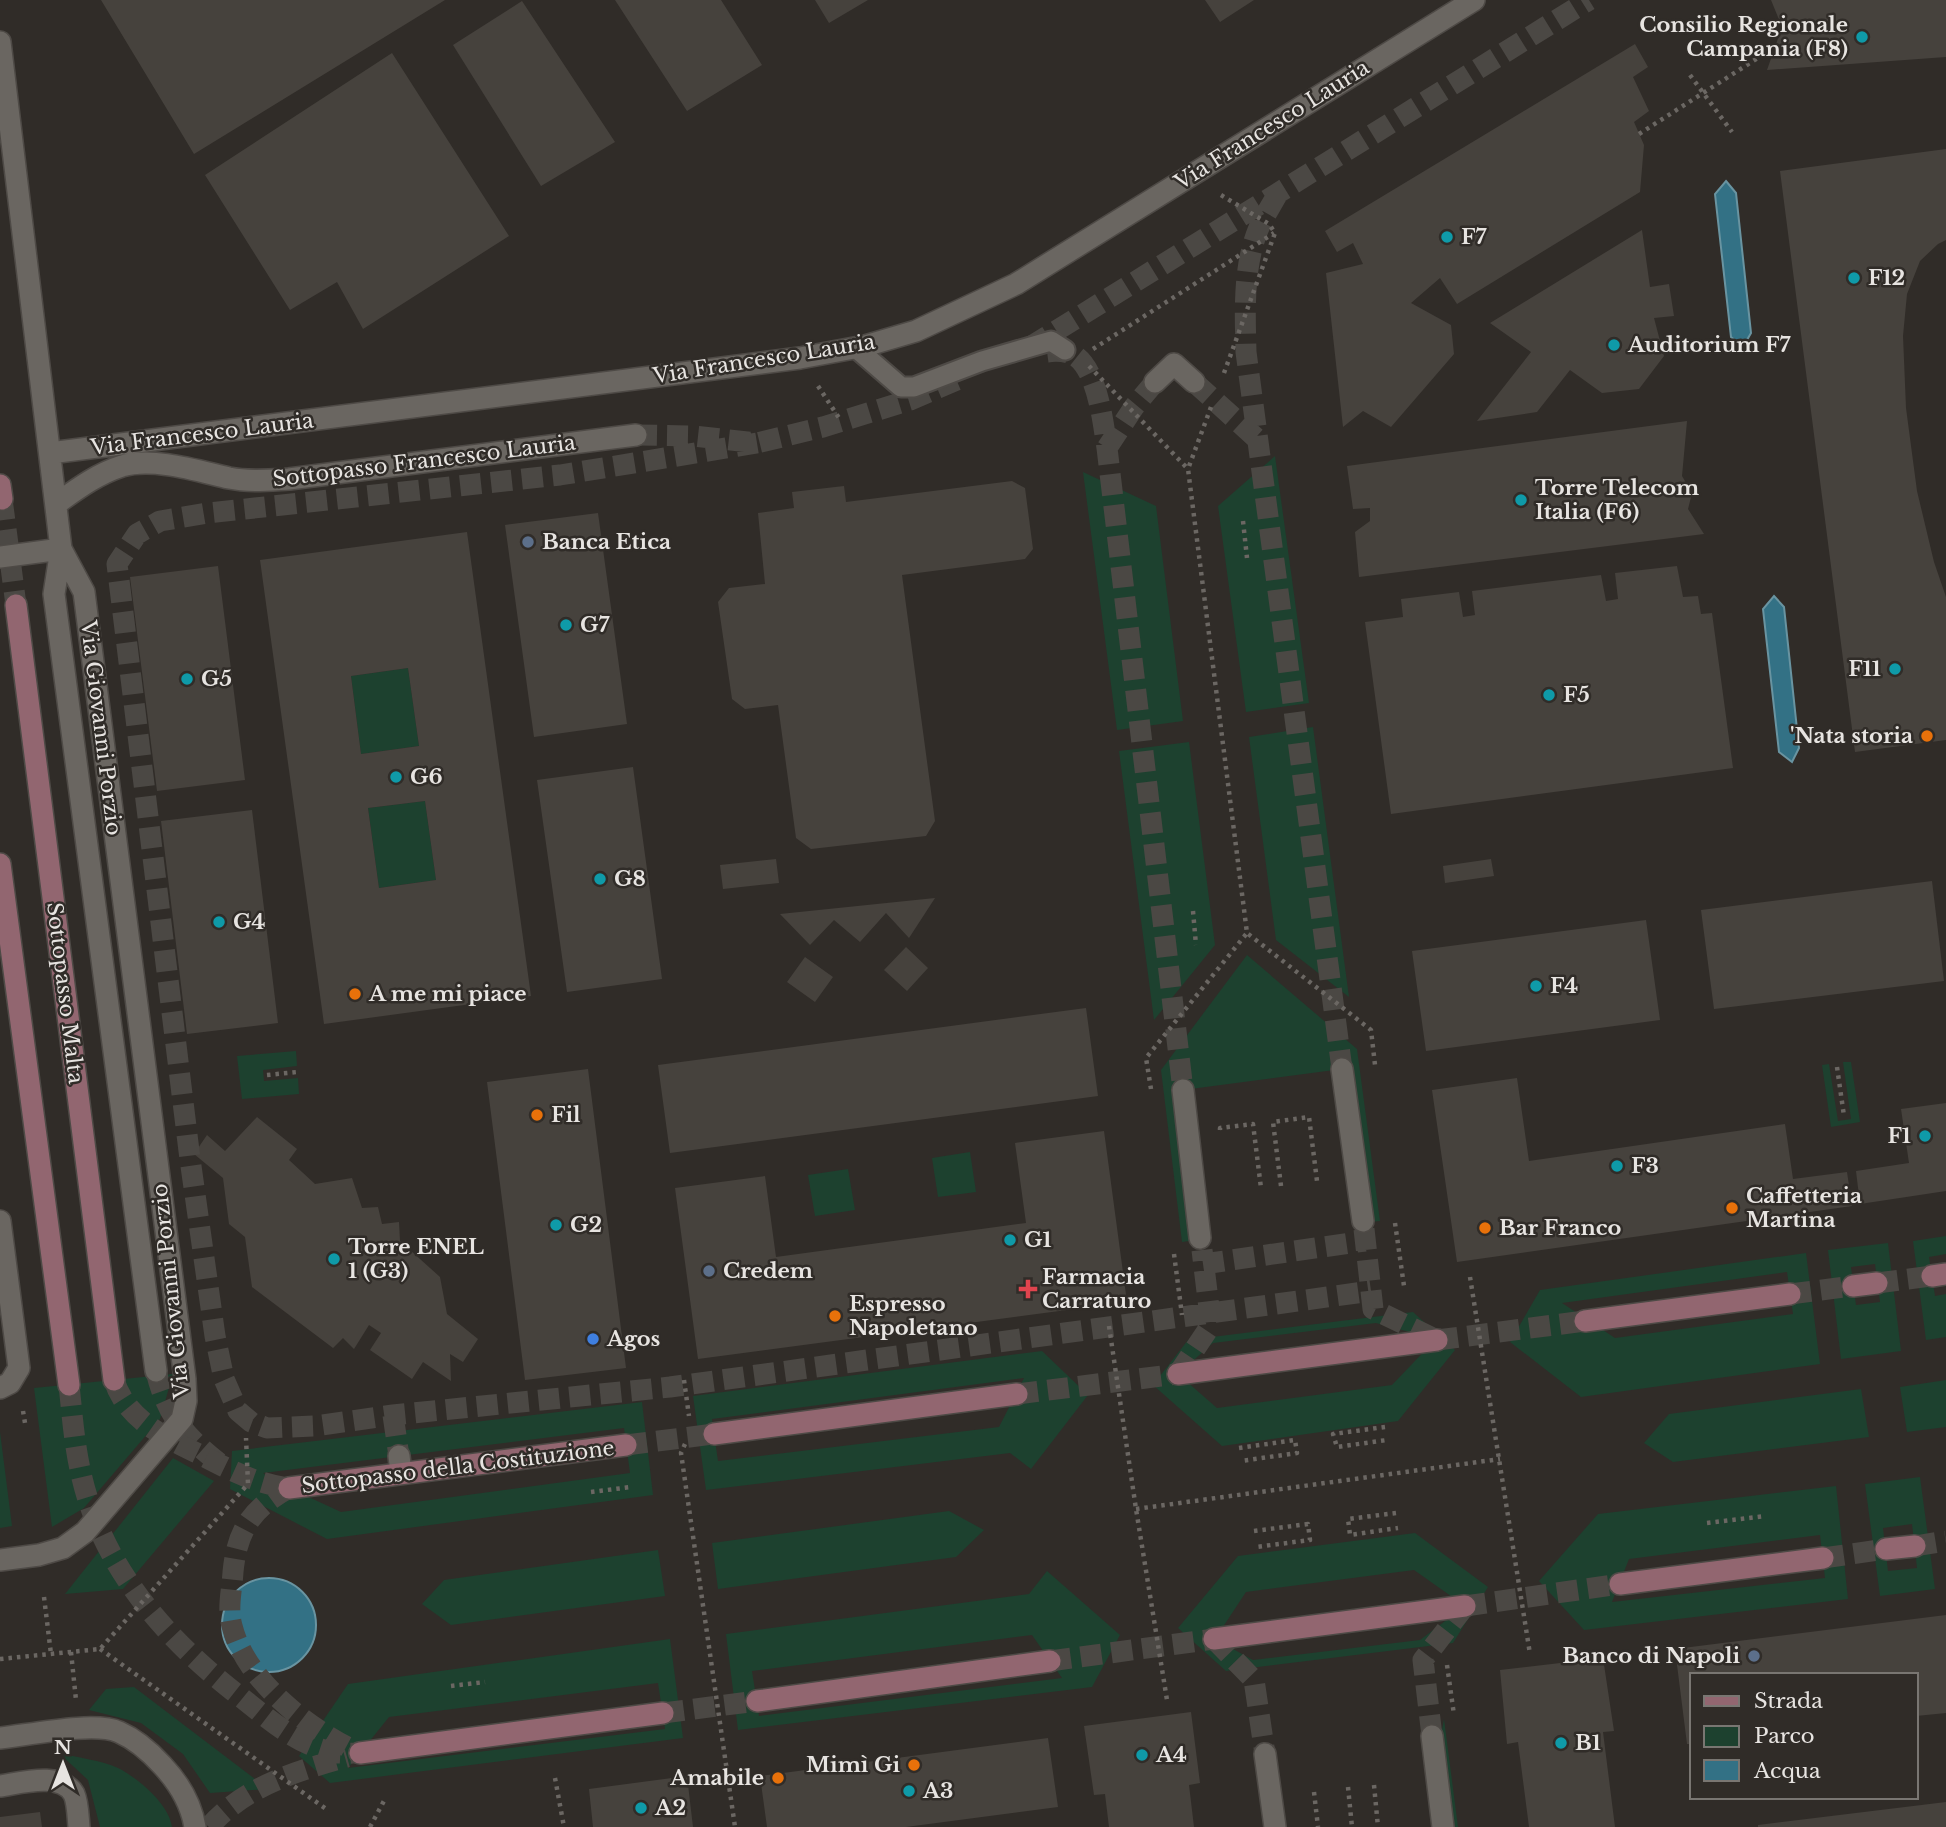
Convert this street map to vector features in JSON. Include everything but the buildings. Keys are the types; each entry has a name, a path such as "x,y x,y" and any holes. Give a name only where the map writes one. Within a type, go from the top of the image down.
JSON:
{"main road":[{"name":"Sottopasso Malta","path":"16,606 114,1380"},
{"path":"0,864 69,1385"},
{"path":"1853,1286 1877,1283"},
{"path":"1586,1321 1790,1294"},
{"path":"1178,1374 1437,1340"},
{"path":"714,1434 1017,1394"},
{"name":"Sottopasso della Costituzione","path":"289,1488 400,1465 626,1445"},
{"path":"1886,1549 1915,1546"},
{"path":"1620,1584 1823,1558"},
{"path":"1214,1639 1465,1606"},
{"path":"757,1700 1050,1661"},
{"path":"360,1753 663,1713"}],"street":[{"name":"Via Francesco Lauria","path":"50,453 747,365 856,348 916,331 1028,277 1474,0"},
{"name":"Via Giovanni Porzio","path":"0,49 61,549 83,592 85,606 186,1401 182,1419 85,1532 63,1548 39,1555 0,1560"},
{"path":"1155,382 1174,364 1195,382"},
{"path":"204,434 195,444 194,451 195,460 205,471"},
{"name":"Sottopasso Francesco Lauria","path":"56,504 87,481 124,466 167,464 257,481 636,435"},
{"path":"0,557 61,549 54,594 156,1371"},
{"path":"1342,1069 1363,1221"},
{"path":"1183,1090 1200,1238"},
{"path":"0,1221 19,1368 10,1383 0,1388"},
{"path":"0,1738 80,1729 118,1731 139,1745 176,1780 188,1800 194,1823"},
{"path":"1432,1736 1443,1827"},
{"path":"1265,1754 1275,1827"},
{"path":"0,1786 55,1781 67,1785 75,1796 79,1827"}],"lane":[{"path":"856,348 901,387 914,387 982,361 1051,341 1073,354"}],"path":[{"path":"1639,134 1775,47"},
{"path":"1690,75 1732,132"},
{"path":"1221,195 1269,224 1275,233"},
{"path":"1091,349 1275,233"},
{"path":"1222,377 1275,233"},
{"path":"1073,354 1188,469"},
{"path":"815,381 839,418"},
{"path":"1212,403 1188,469 1247,933 1371,1030 1376,1070"},
{"path":"1243,521 1247,558"},
{"path":"1193,912 1196,945"},
{"path":"1837,1067 1844,1116"},
{"path":"267,1075 297,1072"},
{"path":"1281,1186 1273,1122 1309,1117 1317,1181"},
{"path":"1220,1128 1253,1124 1261,1188"},
{"path":"1395,1219 1404,1286"},
{"path":"1471,1277 1530,1654"},
{"path":"1109,1326 1167,1700"},
{"path":"684,1380 690,1418"},
{"path":"1385,1427 1333,1434 1337,1447 1387,1440"},
{"path":"100,1649 248,1484 246,1437"},
{"path":"1239,1448 1294,1440 1297,1453 1241,1461"},
{"path":"686,1441 681,1452 735,1827"},
{"path":"1136,1509 1500,1459"},
{"path":"591,1492 631,1487"},
{"path":"1396,1513 1348,1519 1350,1535 1398,1528"},
{"path":"1707,1523 1766,1516"},
{"path":"1254,1531 1308,1524 1310,1540 1256,1547"},
{"path":"44,1597 51,1654"},
{"path":"0,1659 100,1649 329,1811"},
{"path":"71,1652 80,1729"},
{"path":"451,1686 485,1682"},
{"path":"555,1777 564,1827"},
{"path":"1374,1785 1378,1827"},
{"path":"1348,1787 1352,1827"},
{"path":"1314,1792 1318,1827"},
{"path":"370,1827 385,1799"}],"green space":[{"path":"1275,456 1309,703 1246,712 1218,506"},
{"path":"1083,472 1156,506 1183,721 1117,730"},
{"path":"408,668 419,746 361,754 351,676"},
{"path":"1313,727 1349,997 1276,940 1249,737"},
{"path":"1189,742 1215,945 1154,1020 1119,751"},
{"path":"425,801 436,880 379,888 368,808"},
{"path":"1247,955 1357,1049 1380,1221 1369,1222 1342,1069 1183,1090 1195,1240 1182,1242 1161,1070"},
{"path":"296,1051 297,1066 263,1070 264,1081 298,1078 299,1094 242,1099 237,1056"},
{"path":"1843,1062 1851,1062 1860,1122 1831,1127 1822,1065 1829,1064 1838,1121 1851,1119"},
{"path":"970,1152 976,1192 938,1197 932,1158"},
{"path":"848,1169 855,1210 815,1216 808,1175"},
{"path":"1946,1236 1946,1254 1929,1257 1935,1296 1946,1294 1946,1337 1926,1340 1913,1241"},
{"path":"1888,1243 1901,1351 1841,1359 1828,1250","holes":["1875,1264 1880,1302 1856,1305 1851,1267"]},
{"path":"1806,1253 1820,1364 1581,1397 1510,1342 1540,1290","holes":["1787,1272 1793,1314 1615,1338 1562,1303"]},
{"path":"1413,1312 1455,1350 1398,1421 1222,1446 1153,1385 1188,1340","holes":["1376,1323 1436,1339 1392,1385 1217,1408 1178,1374 1213,1343"]},
{"path":"1042,1351 1088,1395 1031,1469 1010,1453 706,1490 693,1396","holes":["1024,1378 999,1427 718,1461 712,1419"]},
{"path":"173,1374 160,1419 84,1508 52,1527 34,1388"},
{"path":"1946,1380 1946,1427 1907,1432 1900,1387"},
{"path":"1861,1389 1869,1437 1673,1462 1644,1443 1669,1414"},
{"path":"642,1402 653,1495 327,1539 230,1489 232,1451","holes":["624,1428 630,1473 341,1512 263,1473"]},
{"path":"0,1432 12,1526 0,1528"},
{"path":"173,1458 214,1481 123,1589 65,1594"},
{"path":"1920,1477 1935,1589 1880,1596 1865,1484","holes":["1912,1524 1917,1568 1888,1571 1883,1528"]},
{"path":"1836,1486 1848,1599 1584,1630 1539,1581 1598,1514","holes":["1820,1535 1825,1578 1612,1602 1629,1559"]},
{"path":"949,1511 984,1530 956,1557 718,1589 712,1543"},
{"path":"1415,1533 1488,1587 1453,1643 1226,1671 1178,1628 1238,1556","holes":["1414,1570 1465,1606 1420,1640 1253,1660 1215,1639 1246,1592"]},
{"path":"658,1550 665,1596 451,1625 422,1604 444,1580"},
{"path":"1047,1571 1120,1635 1092,1687 738,1730 726,1634 1029,1594","holes":["1032,1635 1062,1678 759,1716 752,1671"]},
{"path":"670,1639 683,1738 330,1783 299,1756 348,1684","holes":["658,1683 665,1729 348,1768 389,1717"]},
{"path":"134,1687 268,1789 210,1793 183,1754 141,1723 89,1710 106,1689"},
{"path":"1444,1719 1458,1827 1452,1827 1441,1735"},
{"path":"59,1753 104,1763 126,1772 159,1801 170,1818 172,1827 100,1827 88,1780"}],"water":[{"path":"1726,181 1736,193 1751,333 1743,347 1731,337 1715,194"},
{"path":"1774,596 1784,607 1799,748 1792,762 1779,752 1763,609"},
{"path":"269,1578 287,1581 302,1592 313,1607 316,1625 313,1643 302,1658 287,1669 269,1672 251,1669 236,1658 225,1643 222,1625 225,1607 236,1592 251,1581"}],"tunnel":[{"path":"1030,347 1589,0"},
{"path":"1277,195 1258,230 1250,259 1246,290 1246,352 1342,1069"},
{"path":"1047,352 1068,353 1082,362 1094,384 1101,412 1183,1090"},
{"path":"636,435 694,436 757,443 823,427 910,400 959,379"},
{"path":"1107,448 1134,407 1155,382"},
{"path":"1194,382 1256,438"},
{"path":"757,443 560,475 208,513 160,521 137,534 117,564 190,1159 215,1336 224,1379 238,1411 251,1422 267,1428 315,1426 393,1415 670,1387 1371,1291"},
{"path":"2,499 16,605"},
{"path":"1364,1229 1373,1309 1437,1340"},
{"path":"1203,1264 1365,1241"},
{"path":"1178,1374 1211,1325 1202,1250"},
{"path":"1877,1283 1932,1276"},
{"path":"1790,1294 1853,1286"},
{"path":"1437,1340 1585,1321"},
{"path":"156,1371 166,1402 180,1426 224,1467"},
{"path":"1017,1394 1178,1374"},
{"path":"114,1380 128,1406 150,1427 224,1467 266,1483 289,1488"},
{"path":"69,1385 78,1458 90,1504 103,1538 140,1598 187,1651 273,1723 320,1749 360,1753"},
{"path":"393,1415 399,1456"},
{"path":"626,1445 714,1434"},
{"path":"289,1488 256,1512 238,1544 230,1606 232,1626 239,1646 263,1682 296,1714 351,1749"},
{"path":"1915,1546 1946,1541"},
{"path":"1823,1558 1886,1549"},
{"path":"1465,1606 1620,1584"},
{"path":"1432,1736 1423,1660 1465,1606"},
{"path":"1214,1639 1254,1680 1265,1754"},
{"path":"1050,1661 1214,1639"},
{"path":"663,1713 757,1701"},
{"path":"209,1827 223,1813 255,1791 291,1774 347,1757"}],"place":[{"name":"Consilio Regionale Campania (F8)","path":"1862,37"},
{"name":"F7","path":"1447,237"},
{"name":"F12","path":"1854,278"},
{"name":"Auditorium F7","path":"1614,345"},
{"name":"Torre Telecom Italia (F6)","path":"1521,500"},
{"name":"Banca Etica","path":"528,542"},
{"name":"G7","path":"566,625"},
{"name":"F11","path":"1895,669"},
{"name":"G5","path":"187,679"},
{"name":"F5","path":"1549,695"},
{"name":"'Nata storia","path":"1927,736"},
{"name":"G6","path":"396,777"},
{"name":"G8","path":"600,879"},
{"name":"G4","path":"219,922"},
{"name":"F4","path":"1536,986"},
{"name":"A me mi piace","path":"355,994"},
{"name":"Fil","path":"537,1115"},
{"name":"F1","path":"1925,1136"},
{"name":"F3","path":"1617,1166"},
{"name":"Caffetteria Martina","path":"1732,1208"},
{"name":"G2","path":"556,1225"},
{"name":"Bar Franco","path":"1485,1228"},
{"name":"G1","path":"1010,1240"},
{"name":"Torre ENEL 1 (G3)","path":"334,1259"},
{"name":"Credem","path":"709,1271"},
{"name":"Farmacia Carraturo","path":"1028,1289"},
{"name":"Espresso Napoletano","path":"835,1316"},
{"name":"Agos","path":"593,1339"},
{"name":"Banco di Napoli","path":"1754,1656"},
{"name":"B1","path":"1561,1743"},
{"name":"A4","path":"1142,1755"},
{"name":"Mimì Gi","path":"914,1765"},
{"name":"Amabile","path":"778,1778"},
{"name":"A3","path":"909,1791"},
{"name":"A2","path":"641,1808"}]}
